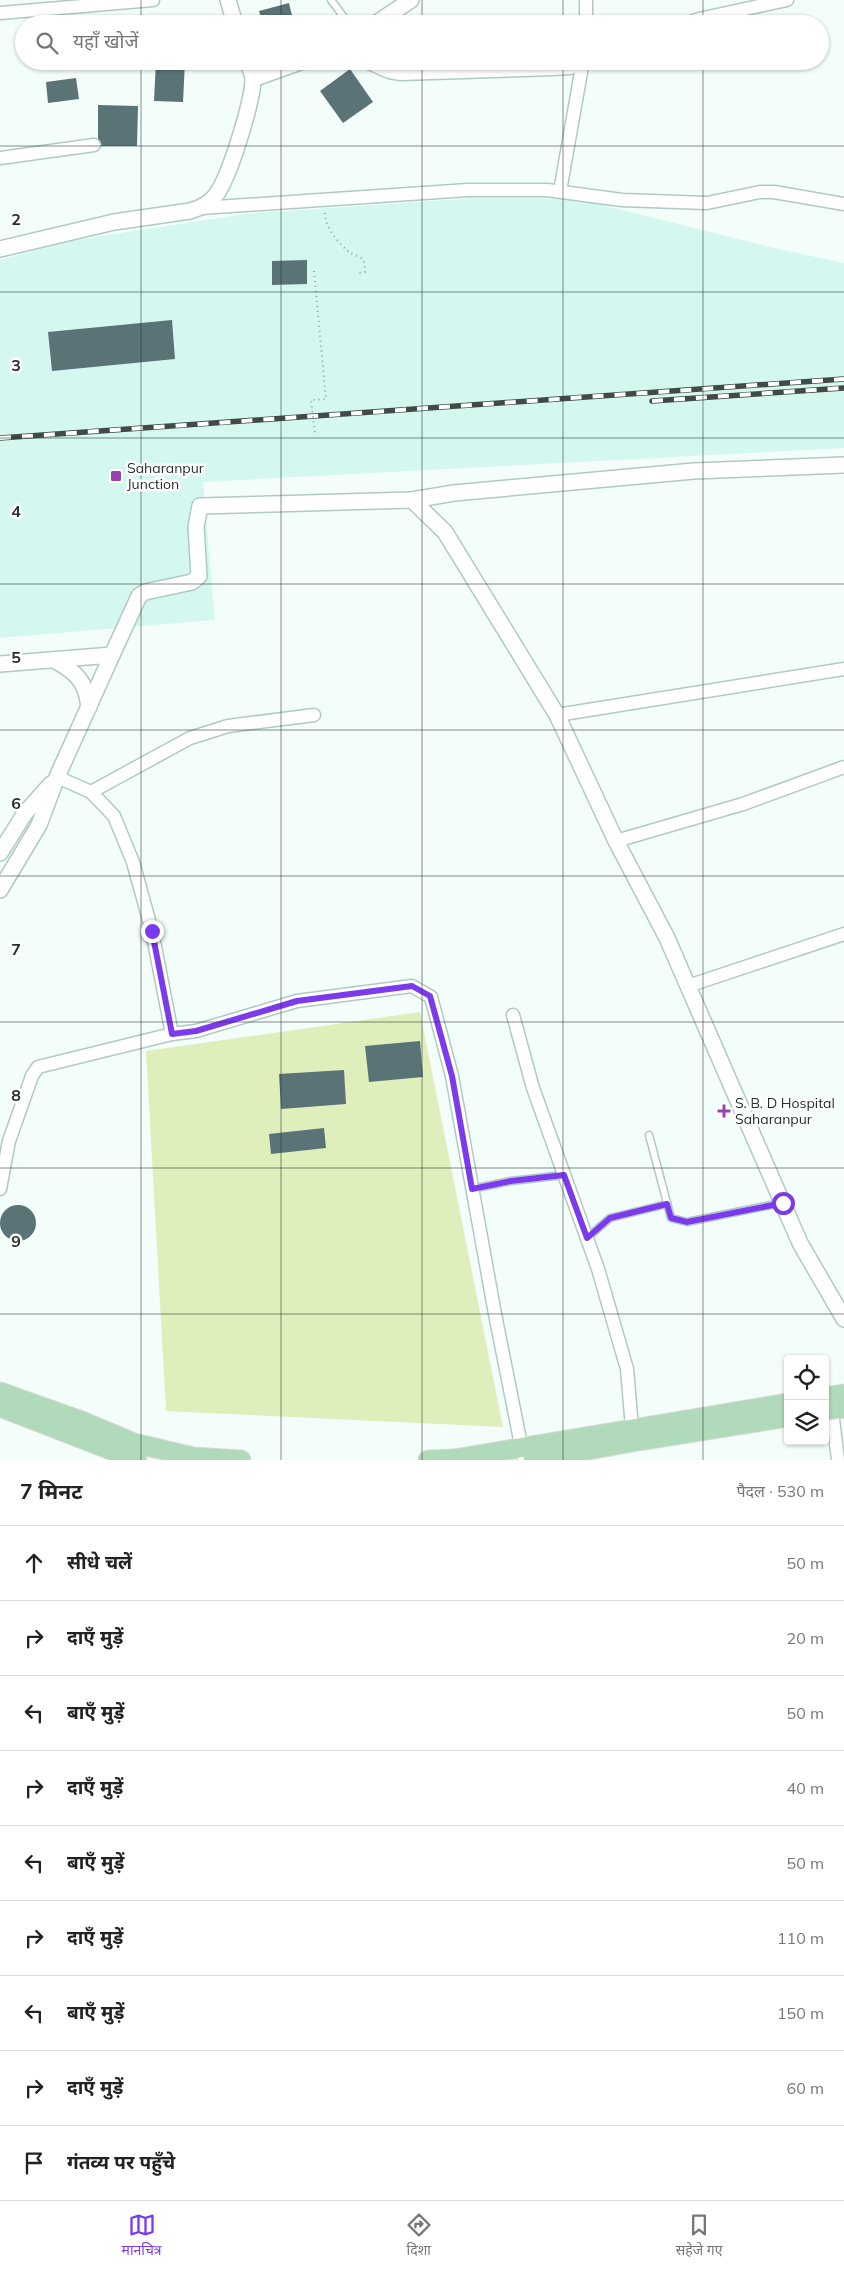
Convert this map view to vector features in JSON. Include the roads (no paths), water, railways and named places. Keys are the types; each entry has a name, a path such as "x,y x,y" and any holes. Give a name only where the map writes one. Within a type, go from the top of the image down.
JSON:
{"main road":[{"path":"0,1392 80,1430 137,1460"},
{"path":"832,1407 844,1394"},
{"path":"526,1456 632,1428 784,1405"},
{"path":"0,1407 80,1430 193,1457 241,1460"},
{"path":"428,1460 526,1456 632,1442 784,1418"}],"street":[{"path":"0,12 153,0"},
{"path":"228,0 232,15"},
{"path":"388,15 411,0"},
{"path":"586,0 586,15"},
{"path":"718,15 787,0"},
{"path":"201,208 215,196 223,183 243,128 253,79 250,70"},
{"path":"253,79 278,70"},
{"path":"384,70 401,74 523,70"},
{"path":"560,191 584,70"},
{"path":"0,158 94,145"},
{"path":"0,249 114,222 201,208 468,190 560,191 622,200 707,203 760,192 774,192 844,204"},
{"path":"0,890 39,825 57,777 139,596 145,592 192,582 199,576 196,527 200,506 412,500 454,493 694,471 844,465"},
{"path":"412,500 446,532 557,715 616,841 667,938 800,1244 844,1319"},
{"path":"0,664 112,655"},
{"path":"54,660 69,668 79,678 87,692 89,707"},
{"path":"557,715 844,669"},
{"path":"91,792 190,738 228,726 314,715"},
{"path":"616,841 743,804 844,767"},
{"path":"57,777 91,792 114,816 133,862 152,931 172,1034"},
{"path":"0,853 25,813 57,777"},
{"path":"688,986 844,934"},
{"path":"0,1188 9,1141 32,1076 38,1067 172,1034 196,1031 297,1001 412,986 430,996 452,1076 472,1189 526,1456"},
{"path":"513,1015 533,1088 587,1238 627,1369 632,1428"},
{"path":"832,1407 838,1457"}],"lane":[{"path":"331,0 343,15"},
{"path":"649,1135 671,1218 687,1222 783,1203"},
{"path":"472,1189 511,1181 564,1175"},
{"path":"587,1238 610,1218 667,1204"}],"railway":[{"path":"0,438 844,379"},
{"path":"652,401 844,388"}],"place":[{"name":"Saharanpur Junction","path":"116,476"},
{"name":"S. B. D Hospital Saharanpur","path":"724,1111"}]}
